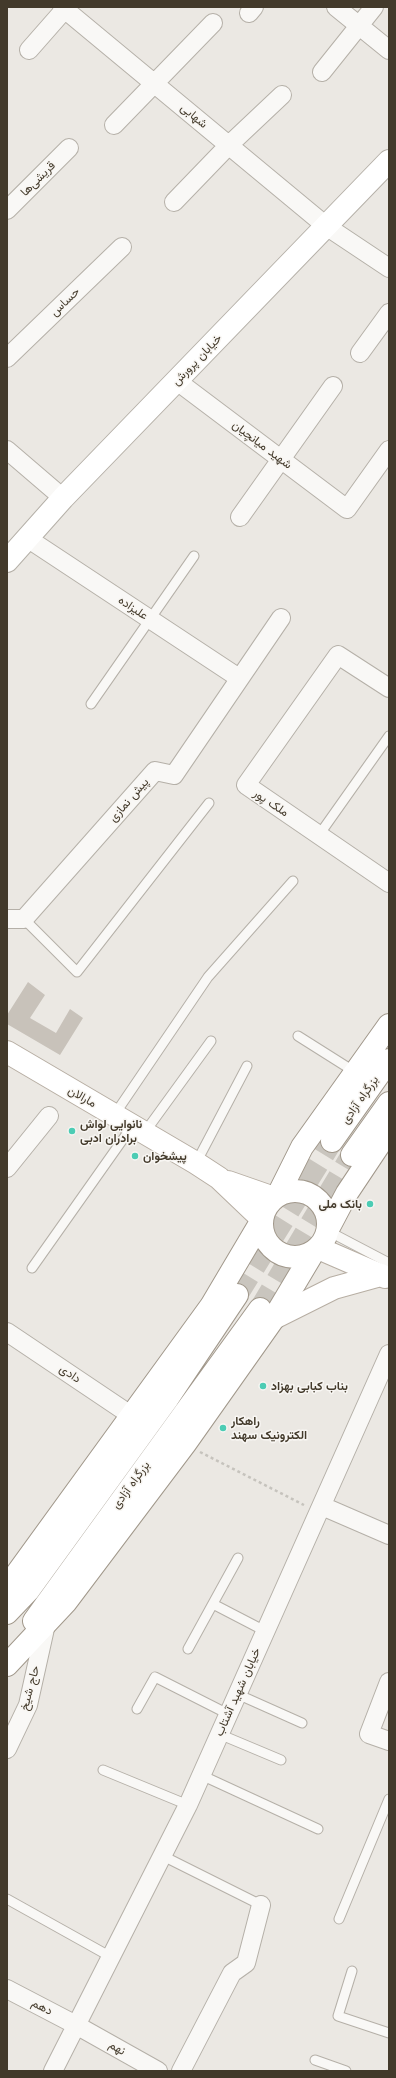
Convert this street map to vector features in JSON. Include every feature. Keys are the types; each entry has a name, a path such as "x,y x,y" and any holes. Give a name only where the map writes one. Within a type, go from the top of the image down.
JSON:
{"main road":[{"name":"خیابان پرورش","path":"7,561 63,498 389,161"},
{"path":"7,1587 211,1306 262,1220 266,1207 276,1196 302,1147 354,1072 389,1025"},
{"name":"مارالان","path":"7,1052 61,1085 131,1124 219,1178 262,1220"},
{"name":"بزرگراه آزادی","path":"332,1141 389,1060"},
{"name":"بزرگراه آزادی","path":"352,1155 389,1103"},
{"path":"7,1664 66,1602 185,1444 267,1314 290,1288 322,1240 347,1193 389,1130"},
{"path":"294,1164 300,1177 314,1189 329,1195 347,1193"},
{"name":"مارالان","path":"219,1178 276,1196"},
{"path":"262,1220 265,1239 278,1252 296,1257 322,1240 329,1220 326,1211 314,1196 297,1190 276,1196"},
{"path":"322,1240 386,1273"},
{"path":"240,1257 248,1254 259,1255 270,1259 284,1271 290,1288"},
{"path":"267,1314 334,1288 386,1273"},
{"name":"بزرگراه آزادی","path":"7,1613 28,1591 168,1398 237,1295"},
{"name":"بزرگراه آزادی","path":"7,1664 45,1604 267,1314"}],"street":[{"path":"336,7 389,50"},
{"path":"322,72 374,7"},
{"path":"29,50 63,8"},
{"name":"شهابی","path":"63,8 326,226 389,268"},
{"path":"114,125 213,23"},
{"path":"174,202 229,145 282,95"},
{"name":"قریشی‌ها","path":"7,210 70,148"},
{"name":"حساس","path":"7,358 122,246"},
{"path":"360,353 389,313"},
{"name":"شهید میانچیان","path":"177,381 347,509 389,450"},
{"path":"240,517 333,386"},
{"path":"7,450 63,498"},
{"name":"علیزاده","path":"28,538 239,678"},
{"name":"پیش نمازی","path":"16,919 155,771 174,775 281,618"},
{"name":"ملک پور","path":"389,688 338,655 246,785 389,882"},
{"path":"7,1168 49,1116"},
{"name":"دادی","path":"7,1332 132,1416"},
{"name":"خیابان شهید آشتاب","path":"53,2071 188,1806 389,1354"},
{"path":"320,1509 389,1535"},
{"name":"حاج شیخ","path":"7,1749 28,1705 46,1624"},
{"path":"389,1682 369,1734 389,1741"},
{"path":"181,2071 232,1973 246,1963 261,1905"},
{"name":"دهم","path":"7,1989 76,2025"},
{"name":"نهم","path":"76,2025 158,2071"}],"lane":[{"path":"91,704 194,556"},
{"path":"319,835 389,736"},
{"path":"16,919 77,972 209,803"},
{"path":"32,1268 131,1124 208,976 293,881"},
{"path":"298,1036 354,1072"},
{"path":"131,1124 211,1040"},
{"path":"196,1163 248,1066"},
{"path":"188,1650 238,1558"},
{"path":"213,1604 265,1631"},
{"path":"138,1710 155,1677 228,1714"},
{"path":"237,1694 302,1723"},
{"path":"219,1734 281,1760"},
{"path":"103,1770 188,1806"},
{"path":"201,1775 318,1829"},
{"path":"339,1919 389,1799"},
{"path":"162,1856 261,1905"},
{"path":"7,1899 111,1957"},
{"path":"352,1971 338,2016 389,2033"},
{"path":"315,2060 346,2071"}],"path":[{"path":"185,1444 320,1509"}],"building":[{"path":"28,982 45,995 30,1018 56,1033 70,1009 83,1018 60,1055 7,1024 7,1015"}],"tunnel":[{"path":"237,1295 332,1141"},
{"path":"260,1309 352,1155"}],"place":[{"name":"نانوایی لواش برادران ادبی","path":"72,1131"},
{"name":"پیشخوان","path":"135,1156"},
{"name":"بانک ملی","path":"370,1204"},
{"name":"بناب کبابی بهزاد","path":"263,1386"},
{"name":"راهکار الکترونیک سهند","path":"223,1428"}]}
